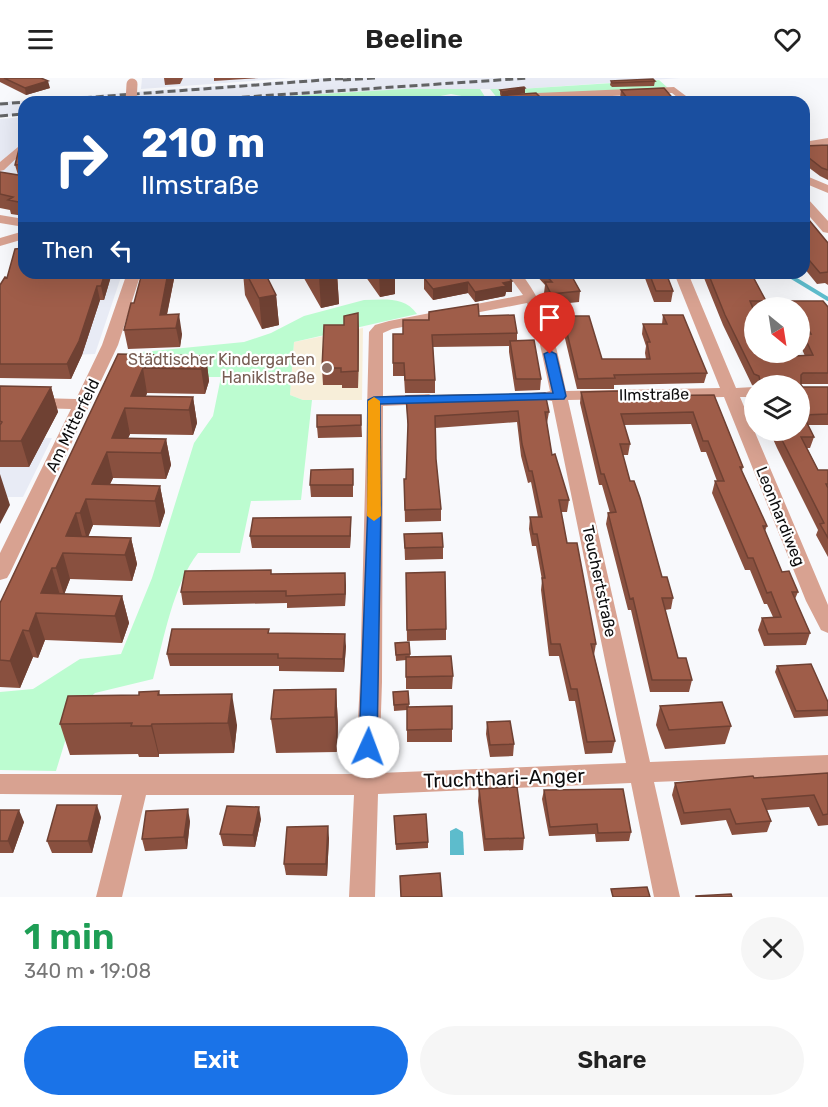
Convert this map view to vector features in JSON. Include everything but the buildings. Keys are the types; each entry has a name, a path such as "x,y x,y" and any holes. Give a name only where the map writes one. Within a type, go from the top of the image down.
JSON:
{"street":[{"path":"132,96 133,81"},
{"path":"537,96 674,90 682,96"},
{"path":"810,144 828,141"},
{"path":"0,168 18,151"},
{"path":"810,181 828,189"},
{"path":"810,209 828,229"},
{"path":"0,219 18,222"},
{"path":"0,242 18,237"},
{"name":"Am Mitterfeld","path":"0,573 116,331 132,279"},
{"name":"Teuchertstraße","path":"518,279 532,298 547,340 667,897"},
{"name":"Leonhardiweg","path":"684,279 816,601 828,625"},
{"path":"362,897 375,504 376,332 389,325 532,298"},
{"name":"Ilmstraße","path":"535,397 744,392"},
{"path":"374,400 442,399"},
{"path":"0,402 83,404"},
{"name":"Truchthari-Anger","path":"0,784 366,784 828,765"},
{"path":"109,897 136,785"}],"shaded area":[{"path":"142,78 293,78 141,89"},
{"path":"323,78 681,78 520,89 405,89 286,96 81,96"},
{"path":"18,101 18,116 0,117 0,102"},
{"path":"18,118 18,187 0,188 0,119"},
{"path":"79,279 120,279 95,354 48,356"},
{"name":"Städtischer Kindergarten Haniklstraße","path":"363,328 362,400 303,400 290,395 294,342"},
{"path":"0,437 52,438 23,497 0,497"}],"green space":[{"path":"659,80 668,88 544,96 496,96 490,89"},
{"path":"405,89 480,89 484,96 451,94 440,96 286,96"},
{"path":"364,300 400,302 412,308 417,314 294,342 290,395 303,400 312,400 301,500 251,501 240,553 198,553 189,566 176,596 153,679 95,693 74,712 56,771 0,770 0,692 33,689 80,659 121,654 152,578 194,443 213,416 221,377 111,377 122,354 244,342 271,333 304,316"}],"water":[{"path":"456,828 463,832 464,855 450,855 450,831"}],"waterway":[{"path":"795,279 828,299"}],"railway":[{"path":"108,96 350,78"},
{"path":"343,80 375,78"},
{"path":"260,96 529,78"},
{"path":"0,104 18,103"},
{"path":"0,116 18,114"}],"slow traffic":[{"path":"374,401 374,516"}],"place":[{"name":"Städtischer Kindergarten Haniklstraße","path":"327,368"}],"route":[{"path":"368,747 375,504 374,400 560,396 550,354"}]}
